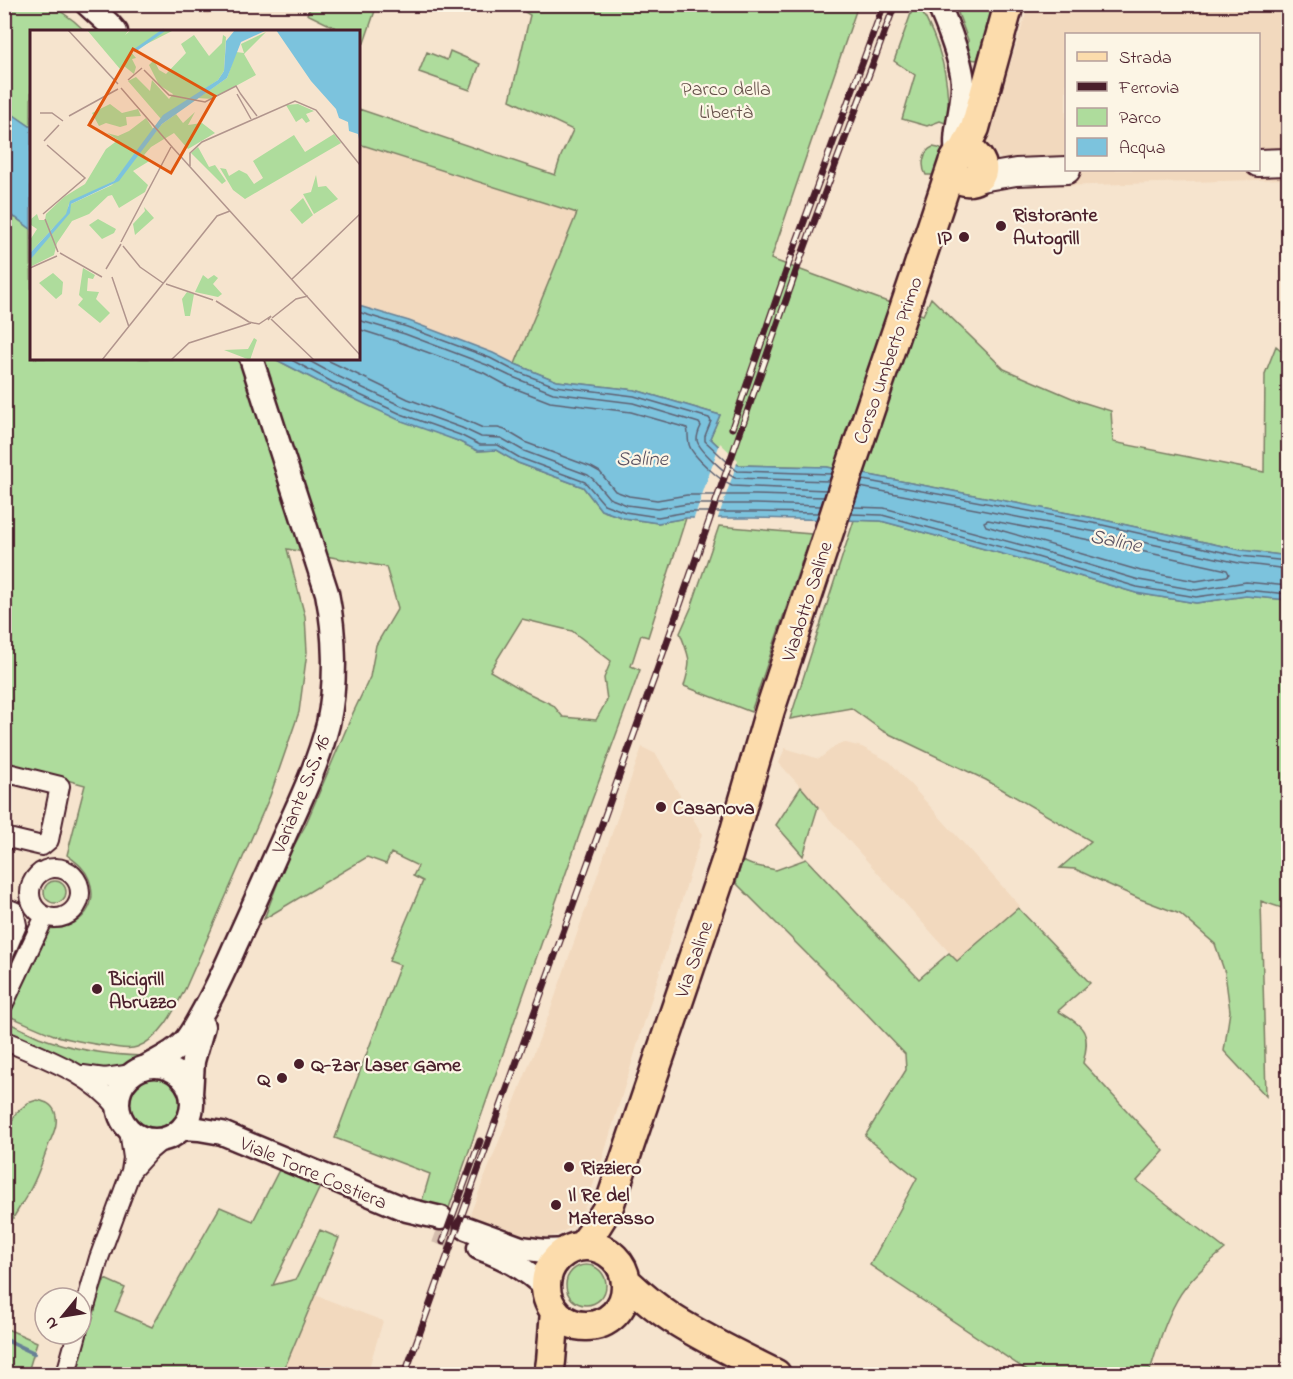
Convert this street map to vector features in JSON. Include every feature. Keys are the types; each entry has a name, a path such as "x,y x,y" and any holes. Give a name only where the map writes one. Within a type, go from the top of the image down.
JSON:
{"main road":[{"name":"Corso Umberto Primo","path":"842,492 930,228 969,160 1010,4"},
{"path":"969,160 1020,171 1065,170"},
{"path":"1260,163 1288,162"},
{"name":"Viadotto Saline","path":"770,710 842,492"},
{"name":"Via Saline","path":"575,1248 592,1233 609,1206 728,855 770,710"},
{"name":"Via Saline","path":"609,1206 610,1222 621,1271"},
{"path":"549,1374 551,1299 548,1276 559,1257 575,1248 592,1246 610,1254 621,1271 664,1312 700,1335 776,1374"},
{"path":"554,1374 576,1341 615,1313 622,1304 626,1293 621,1271"},
{"path":"551,1299 565,1320 577,1325 646,1321 700,1335"}],"street":[{"path":"87,4 114,30"},
{"path":"938,4 961,72 963,86 956,136 969,160"},
{"name":"Variante S.S. 16","path":"192,1097 193,1061 200,1034 220,980 308,783 328,722 333,686 332,621 327,593 252,360"},
{"path":"4,772 60,786 49,840 42,846 4,837"},
{"path":"4,907 14,911 17,925 4,955"},
{"path":"4,1003 45,916"},
{"name":"Variante S.S. 16","path":"139,1070 173,1052 184,1042 192,1033 220,980"},
{"path":"4,1040 75,1073 102,1092 118,1108"},
{"path":"75,1073 105,1078 139,1070 158,1066 179,1075 187,1083 192,1097 190,1115 183,1128 174,1136 150,1141 138,1137 121,1120 118,1108 120,1089 125,1081 139,1070"},
{"name":"Viale Torre Costiera","path":"192,1097 196,1110 222,1133"},
{"name":"Viale Torre Costiera","path":"183,1128 222,1133 438,1225"},
{"path":"91,1286 131,1171 133,1158 129,1130"},
{"path":"131,1171 162,1140"},
{"path":"551,1299 532,1274 463,1234 544,1251 575,1248"},
{"path":"66,1374 74,1346"}],"shaded area":[{"path":"188,5 214,5 208,15"},
{"path":"1029,5 1288,5 1288,179 1028,187 985,142"},
{"path":"360,145 577,213 515,364 493,353 409,321 360,306"},
{"path":"846,743 862,747 890,762 1020,906 957,961 779,763 785,748 819,759 838,744"},
{"path":"642,747 656,754 702,834 603,1157 586,1205 573,1226 557,1235 536,1240 469,1217 548,1017"},
{"path":"315,1295 383,1321 367,1374 282,1374"}],"green space":[{"path":"5,5 52,5 84,30 30,30 30,126 5,109"},
{"path":"312,5 377,5 364,43 360,41 360,30 340,30 307,14"},
{"name":"Parco della Libertà","path":"513,5 858,5 771,259 923,315 931,298 1004,369 1079,401 1111,411 1113,442 1264,472 1265,374 1276,346 1288,356 1288,556 1241,550 1099,519 827,467 738,465 710,438 720,415 635,390 557,381 515,364 577,213 360,144 360,109 555,175 573,130 510,100 530,15"},
{"path":"914,5 918,5 926,19 938,47 947,92 948,124 940,121 927,126 902,119 915,75 894,61"},
{"path":"961,5 994,5 977,60 969,59 968,40 958,13"},
{"path":"450,51 480,64 470,90 419,72 427,52 447,60"},
{"path":"933,147 940,149 944,154 937,173 926,175 923,168 924,160 929,149"},
{"path":"4,213 30,228 30,360 277,360 329,387 478,451 496,450 518,463 583,487 601,510 624,518 658,523 686,518 648,637 641,635 631,666 640,670 582,827 448,1211 422,1201 430,1174 335,1138 400,965 389,961 423,881 413,876 418,866 391,853 386,864 367,857 264,919 288,856 305,826 370,677 376,645 398,608 386,567 287,549 305,616 307,652 299,712 270,796 186,987 161,1030 146,1043 134,1048 76,1041 54,1035 7,1015 46,928 67,926 76,922 88,909 92,890 89,879 80,866 67,855 85,785 5,763","holes":["522,619 572,631 611,661 604,678 607,700 596,720 563,717 553,705 490,671"]},
{"path":"854,520 881,521 1136,593 1196,603 1246,596 1288,600 1288,910 1261,901 1266,1096 1224,1051 1230,1011 1225,973 1215,944 1180,914 1140,899 1075,869 1060,868 1091,841 986,780 883,731 851,708 790,719"},
{"path":"719,526 811,534 751,712 684,686 689,659 680,633"},
{"path":"801,787 818,807 803,856 776,825"},
{"path":"806,859 919,979 949,953 957,961 1018,908 1090,983 1058,1011 1084,1031 1086,1044 1083,1063 1164,1151 1137,1181 1225,1249 1205,1266 1177,1300 1149,1374 1032,1374 870,1265 917,1178 865,1136 906,1070 905,1054 736,883 742,861 776,870"},
{"path":"51,881 59,881 66,888 66,896 59,903 51,903 44,896 44,888"},
{"path":"4,1021 39,1037 64,1045 103,1053 143,1056 126,1069 96,1071 5,1034"},
{"path":"149,1073 161,1073 172,1078 180,1086 185,1103 183,1115 172,1128 161,1133 149,1133 138,1128 130,1120 125,1109 125,1097 130,1086 138,1078"},
{"path":"37,1100 48,1103 52,1107 56,1116 55,1129 34,1182 5,1232 5,1135 16,1113 28,1103"},
{"path":"280,1168 321,1185 273,1285 296,1279 320,1230 339,1238 282,1374 76,1374 84,1346 93,1346 93,1314 105,1279 125,1288 115,1311 152,1327 220,1207 253,1221"},
{"path":"586,1265 594,1266 600,1271 605,1277 605,1293 600,1299 594,1304 586,1305 578,1304 572,1299 567,1293 566,1285 567,1277 572,1271 578,1266"},
{"path":"5,1328 33,1340 33,1346 36,1346 28,1372 35,1374 5,1374"}],"water":[{"path":"5,109 30,126 30,228 5,213"},
{"name":"Saline","path":"360,306 409,321 493,353 557,381 635,390 720,415 710,438 738,465 827,467 1099,519 1241,550 1288,556 1288,600 1246,596 1196,603 1136,593 881,521 686,518 658,523 624,518 601,510 583,487 518,463 496,450 478,451 458,441 399,420 277,360 360,360"}],"pier":[{"path":"720,443 738,460 717,521 693,521"}],"waterway":[{"path":"4,1339 34,1353"},
{"path":"77,1373 81,1374"}],"tunnel":[{"path":"436,1232 461,1241"}],"railway":[{"path":"732,428 791,257 884,4"},
{"path":"405,1374 666,645 800,260 895,4"},
{"path":"443,1242 480,1141"}],"place":[{"name":"Ristorante Autogrill","path":"1001,226"},
{"name":"IP","path":"964,237"},
{"name":"Casanova","path":"661,807"},
{"name":"Bicigrill Abruzzo","path":"97,989"},
{"name":"Q-Zar Laser Game","path":"299,1064"},
{"name":"Q","path":"282,1078"},
{"name":"Rizziero","path":"569,1167"},
{"name":"Il Re del Materasso","path":"556,1205"}]}
